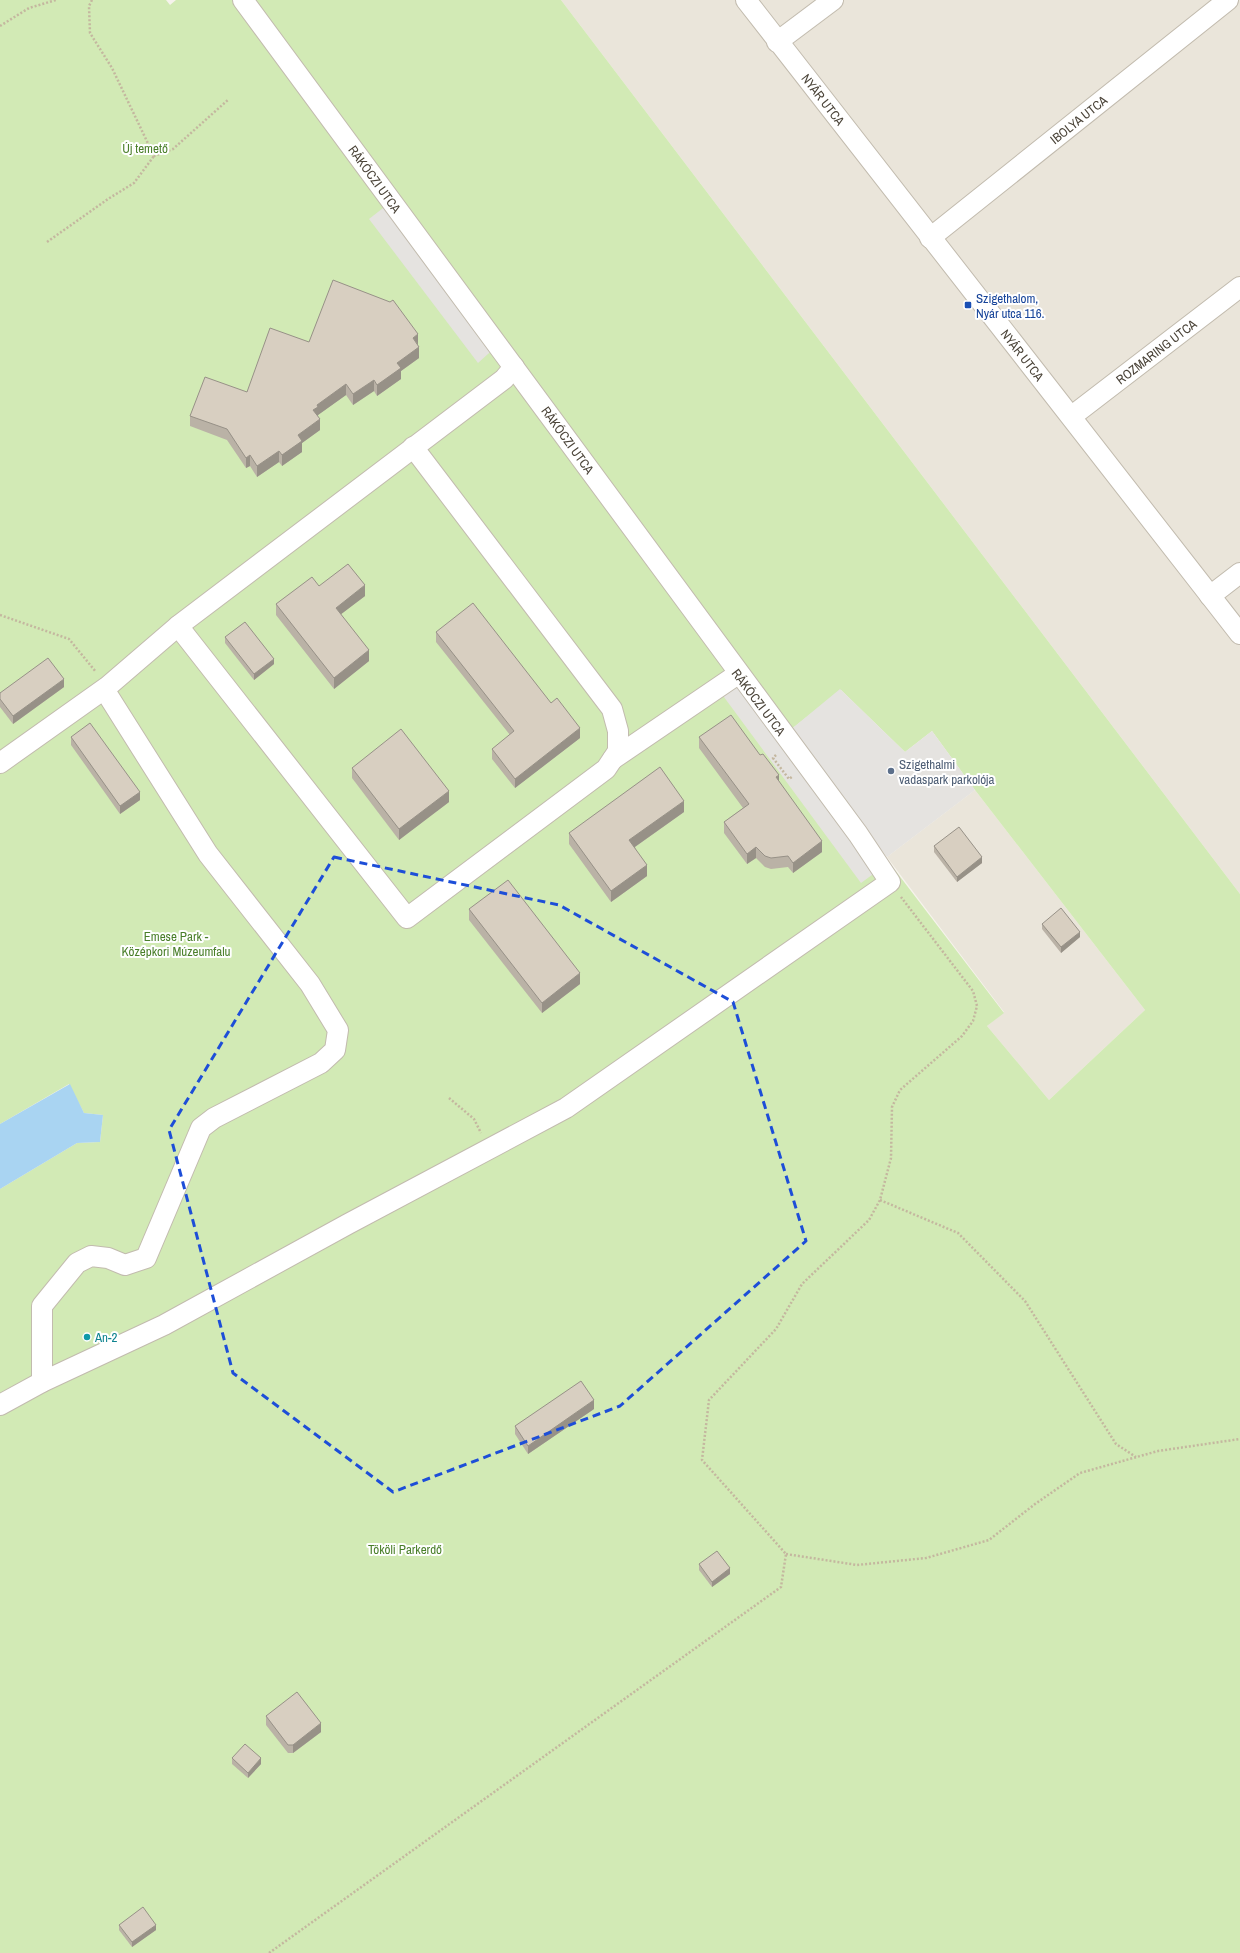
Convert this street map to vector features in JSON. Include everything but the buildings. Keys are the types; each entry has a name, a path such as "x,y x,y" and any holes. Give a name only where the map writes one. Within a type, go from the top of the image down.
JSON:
{"street":[{"name":"NYÁR UTCA","path":"746,0 930,238 1072,416 1240,634"},
{"path":"777,42 833,0"},
{"name":"IBOLYA UTCA","path":"930,238 1228,0"},
{"name":"RÁKÓCZI UTCA","path":"250,2 738,674 858,834 890,882"},
{"name":"ROZMARING UTCA","path":"1072,416 1240,287"},
{"path":"0,763 108,692 178,626 504,379 514,366"},
{"path":"178,626 408,918 606,769 618,751 618,731 612,709 413,447"},
{"path":"1210,596 1240,573"},
{"path":"613,759 738,674"},
{"path":"42,1382 42,1306 77,1263 91,1256 108,1258 125,1265 146,1258 201,1128 214,1118 321,1064 336,1050 338,1030 310,984 208,854 108,692"},
{"path":"0,1405 42,1382 164,1325 348,1224 566,1108 890,882"}],"path":[{"path":"0,26 29,8 56,0"},
{"path":"92,0 89,6 90,33 112,68 154,156"},
{"path":"46,242 134,183 154,156 173,148 229,99"},
{"path":"0,615 69,639 108,692"},
{"path":"776,772 781,768"},
{"path":"890,882 973,991 977,1006 973,1021 962,1036 900,1090 892,1107 891,1158 880,1200 869,1220 802,1284 776,1329 709,1400 702,1460 786,1554 857,1565 926,1558 989,1540 1035,1504 1080,1473 1158,1451 1240,1439"},
{"path":"450,1098 474,1119 490,1149"},
{"path":"880,1200 958,1234 1025,1301 1116,1444 1136,1457"},
{"path":"269,1953 781,1587 786,1554"}],"highlighted area":[{"path":"334,857 559,905 733,1002 806,1241 620,1406 393,1492 233,1373 169,1130"}],"shaded area":[{"path":"561,0 1240,0 1240,894"},
{"path":"392,201 498,345 478,363 369,219"},
{"path":"735,681 876,872 861,883 721,693"},
{"name":"Szigethalmi vadaspark parkolója","path":"840,689 905,752 932,731 975,790 887,857 789,731"},
{"path":"975,790 1145,1010 1049,1100 987,1026 1004,1012 887,857"}],"green space":[{"path":"0,0 166,0 170,5 176,0 561,0 1240,894 1240,1953 0,1953 0,1189 77,1143 100,1142 103,1115 84,1113 69,1084 0,1124","holes":["841,690 905,752 932,731 975,790 1145,1010 1049,1100 987,1026 1004,1013 789,731"]}],"water":[{"path":"70,1084 84,1113 103,1115 100,1142 77,1143 0,1189 0,1124"}],"place":[{"name":"Szigethalom, Nyár utca 116.","path":"968,305"},
{"name":"Szigethalmi vadaspark parkolója","path":"891,771"},
{"name":"An-2","path":"87,1337"}],"park label":[{"name":"Új temető","path":"145,148"},
{"name":"Emese Park - Középkori Múzeumfalu","path":"176,944"},
{"name":"Tököli Parkerdő","path":"405,1549"}]}
